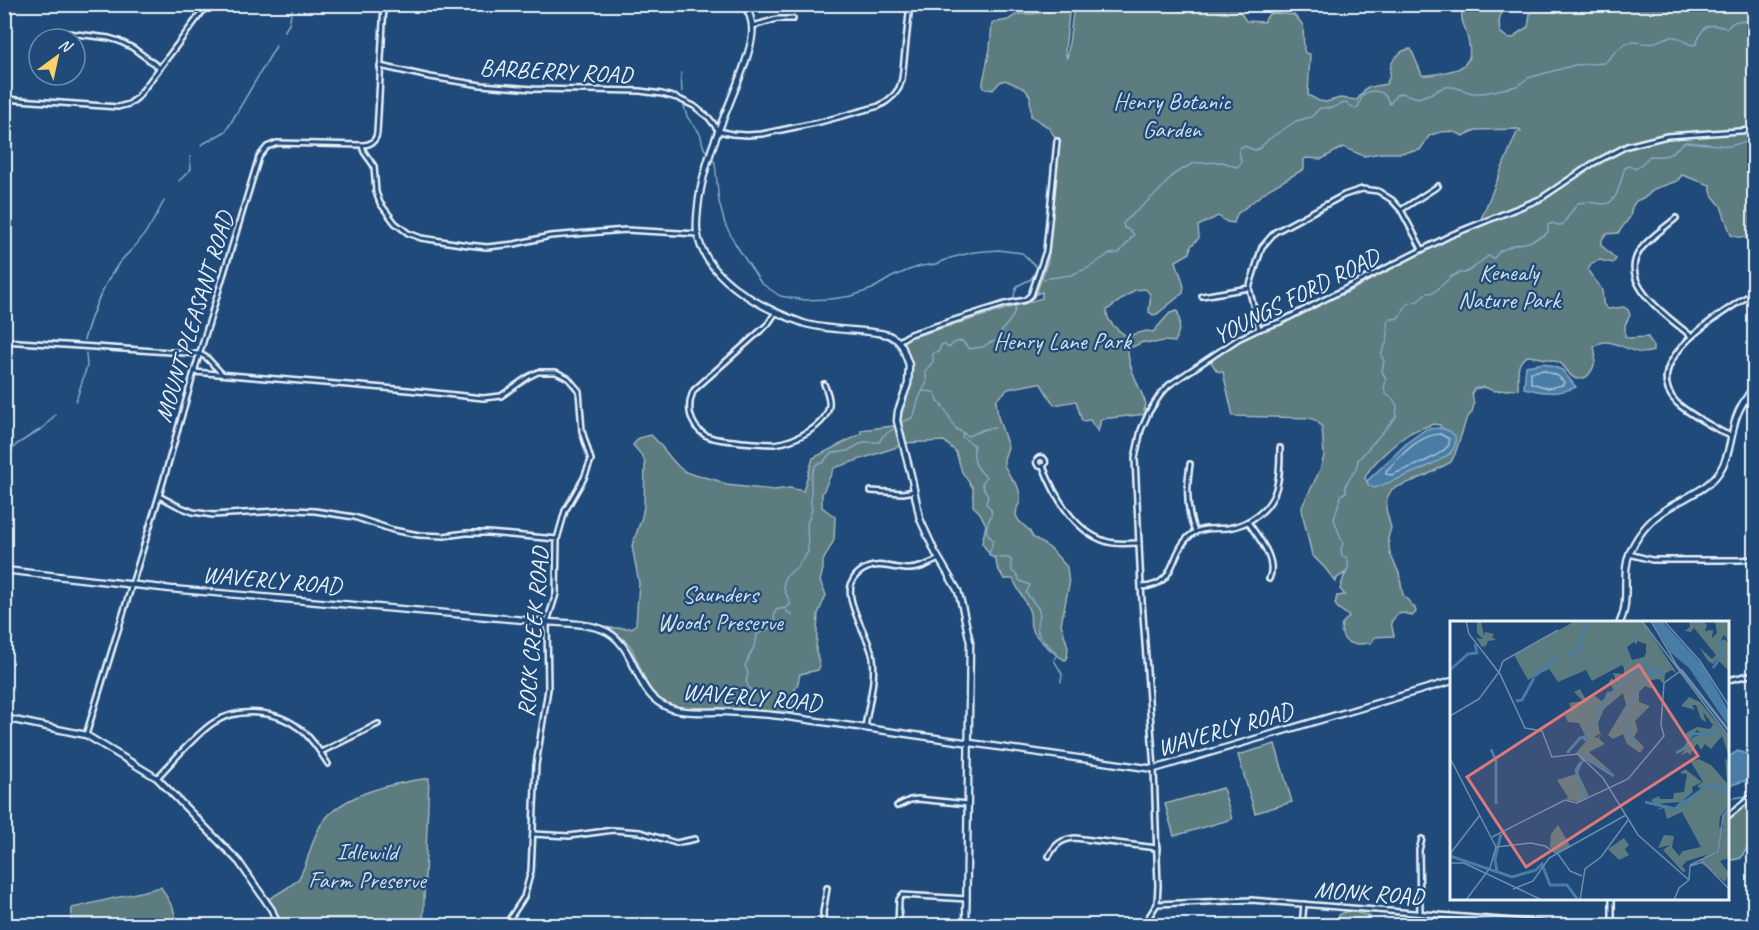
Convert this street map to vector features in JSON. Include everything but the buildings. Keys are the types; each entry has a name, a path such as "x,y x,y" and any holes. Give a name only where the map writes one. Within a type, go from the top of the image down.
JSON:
{"street":[{"path":"4,99 118,107 129,104 137,98 208,4"},
{"path":"384,4 377,137 372,142 362,145 374,166 376,192 380,203 395,224 420,238 487,247 515,244 550,236 626,230 698,234"},
{"path":"742,4 749,14 753,35 719,131 708,155 698,209 698,234 705,254 728,281 750,299 811,325 892,336 899,341 907,355 909,373 897,415 897,425 920,519 960,598 970,642 966,926"},
{"path":"719,131 740,135 762,134 820,122 879,106 887,101 897,92 900,84 910,4"},
{"path":"753,26 777,19 792,19"},
{"path":"87,35 119,41 133,48 160,68"},
{"name":"BARBERRY ROAD","path":"380,66 438,79 493,86 640,91 662,94 694,106 709,118 719,131"},
{"name":"YOUNGS FORD ROAD","path":"1157,904 1154,769 1141,587 1135,458 1141,430 1149,411 1160,395 1169,385 1238,339 1280,322 1422,249 1539,199 1592,164 1627,146 1666,136 1755,130"},
{"path":"899,341 910,334 1005,304 1025,300 1031,295 1047,250 1057,141"},
{"name":"MOUNT PLEASANT ROAD","path":"86,735 259,157 272,144 283,142 362,145"},
{"path":"1401,210 1438,186"},
{"path":"1259,329 1249,288 1262,247 1275,232 1344,195 1362,189 1378,191 1392,200 1401,210 1422,249"},
{"path":"1676,218 1642,247 1636,256 1634,271 1637,284 1645,296 1691,336"},
{"path":"1202,296 1249,288"},
{"path":"1732,436 1676,402 1667,382 1669,366 1691,336 1755,292"},
{"path":"776,312 768,324 694,390 689,406 693,422 703,434 718,439 764,444 792,440 819,424 824,418 829,405 824,384"},
{"path":"4,342 200,354 223,374"},
{"name":"ROCK CREEK ROAD","path":"194,372 483,398 501,396 538,372 552,371 561,374 579,391 582,431 591,460 584,478 565,511 557,539 556,594 547,621 548,688 536,765 531,871 524,897 506,926"},
{"path":"1620,621 1624,608 1625,569 1629,554 1638,538 1658,515 1712,481 1727,457 1738,412 1755,387"},
{"path":"1141,587 1152,587 1164,579 1184,543 1195,532 1229,528 1248,522 1270,503 1279,478 1280,448"},
{"path":"1190,464 1187,484 1188,509 1195,532"},
{"path":"1043,466 1069,514 1085,529 1105,541 1139,543"},
{"path":"871,491 903,493 914,491"},
{"path":"159,496 185,509 213,515 293,510 315,511 354,518 419,535 488,533 557,539"},
{"path":"1248,522 1271,562 1272,573 1269,579"},
{"path":"1629,554 1652,560 1755,559"},
{"path":"865,728 873,660 870,645 850,600 851,583 858,573 872,566 910,569 939,559"},
{"name":"WAVERLY ROAD","path":"4,570 596,627 616,637 628,653 648,692 667,707 689,711 781,716 1154,769 1450,682"},
{"path":"1729,680 1755,674"},
{"path":"157,778 209,725 241,712 275,716 298,727 321,752 328,764"},
{"path":"4,718 86,735 157,778 239,862 272,910 278,926"},
{"path":"321,752 378,724"},
{"path":"1729,815 1755,795"},
{"path":"897,806 918,799 969,804"},
{"path":"533,834 569,836 612,830 636,832 676,843 695,839"},
{"path":"1049,856 1059,842 1067,838 1157,848"},
{"path":"1420,913 1419,850 1422,839"},
{"path":"825,926 827,888"},
{"path":"898,926 899,900 902,895 967,899"},
{"name":"MONK ROAD","path":"1157,904 1251,900 1578,926"},
{"path":"1612,900 1612,926"},
{"path":"1143,926 1157,904"},
{"path":"1302,926 1304,904"}],"green space":[{"path":"1058,5 1070,5 1065,50 1067,59 1074,5 1236,5 1246,21 1264,22 1269,14 1294,15 1303,25 1304,51 1310,54 1308,95 1326,102 1340,98 1357,100 1366,88 1386,84 1392,62 1406,50 1411,49 1422,75 1450,71 1465,64 1470,53 1462,21 1461,5 1510,5 1501,13 1499,24 1500,32 1509,39 1528,27 1530,14 1540,5 1754,5 1754,220 1747,238 1731,235 1721,206 1712,195 1710,185 1682,175 1677,181 1654,189 1647,196 1636,201 1630,217 1618,233 1606,234 1602,239 1601,245 1616,259 1613,263 1600,260 1592,263 1588,270 1601,289 1603,303 1608,309 1624,307 1628,310 1630,315 1625,325 1625,336 1628,338 1648,337 1653,345 1653,351 1637,352 1608,342 1601,343 1594,347 1593,368 1587,376 1577,379 1572,377 1560,363 1528,356 1519,366 1518,389 1494,391 1484,387 1474,389 1472,412 1466,420 1451,462 1425,476 1392,489 1387,498 1386,509 1391,528 1388,538 1390,554 1399,573 1403,595 1416,612 1412,616 1405,613 1398,614 1391,622 1394,636 1375,637 1371,643 1353,644 1346,641 1341,631 1342,624 1349,617 1335,604 1337,596 1345,595 1340,589 1345,573 1337,578 1336,582 1312,555 1303,516 1302,507 1320,470 1324,456 1322,427 1310,418 1233,416 1223,372 1217,371 1211,362 1215,357 1250,335 1285,322 1346,293 1460,232 1486,223 1481,219 1517,132 1521,132 1519,129 1476,130 1463,136 1455,132 1442,132 1429,136 1420,150 1364,156 1343,147 1322,159 1304,159 1304,169 1269,189 1237,214 1234,223 1227,222 1218,216 1198,226 1199,238 1191,246 1190,253 1176,261 1183,281 1183,293 1157,314 1153,315 1149,312 1150,294 1145,289 1135,290 1107,310 1110,322 1126,336 1147,331 1153,332 1170,313 1177,311 1179,314 1178,334 1175,342 1143,342 1128,349 1132,369 1146,404 1144,410 1146,414 1101,419 1098,432 1090,420 1082,421 1076,401 1054,405 1041,384 1038,383 1008,389 996,400 998,417 1008,447 1004,465 1020,494 1016,515 1033,537 1051,549 1067,567 1069,585 1061,624 1068,647 1067,659 1056,654 1037,636 1031,627 1028,609 1013,579 1004,579 996,560 982,543 986,525 980,513 973,506 973,488 962,472 956,452 944,441 904,443 834,468 822,494 822,507 835,517 834,540 823,561 820,581 826,595 818,614 816,651 820,666 818,670 800,674 793,694 794,713 670,706 654,695 631,647 609,628 632,628 636,624 639,583 632,546 644,506 645,463 633,445 639,438 651,435 680,468 691,474 726,485 774,490 790,488 803,491 813,458 861,434 861,430 901,425 911,375 909,357 903,340 1042,298 1042,292 1036,294 1048,260 1059,139 1048,127 1031,116 1030,96 1025,89 1005,80 993,90 983,88 983,82 990,49 992,23 1008,20 1017,14 1048,12","holes":["1433,424 1440,425 1441,428 1449,431 1451,453 1431,464 1369,486 1365,478 1378,460 1392,447 1413,432"]},
{"path":"1275,744 1292,802 1255,813 1238,755"},
{"name":"Idlewild Farm Preserve","path":"429,778 423,925 282,925 269,899 297,881 325,819 359,795 387,786"},
{"path":"1223,788 1232,819 1174,836 1165,804"},
{"path":"1754,797 1754,845 1747,848 1741,858 1729,861 1729,819"},
{"path":"161,887 173,908 178,925 71,925 72,908"},
{"path":"1350,911 1370,916 1368,925 1339,925 1339,915"}],"water":[{"path":"1544,363 1562,370 1576,387 1550,392 1524,388 1526,366"},
{"path":"1441,428 1455,436 1455,446 1450,453 1435,463 1403,477 1375,488 1369,486 1367,481 1409,441 1426,429"},
{"path":"1738,751 1754,756 1754,778 1729,786 1729,756"}],"waterway":[{"path":"284,32 289,24 293,4"},
{"path":"1043,279 1071,275 1088,268 1109,254 1119,253 1134,235 1130,230 1124,228 1123,223 1159,191 1174,174 1194,163 1223,162 1236,167 1241,162 1239,150 1241,147 1255,150 1260,148 1269,139 1296,121 1311,117 1320,108 1332,108 1346,103 1355,109 1358,108 1364,95 1372,91 1379,91 1390,104 1396,95 1401,93 1418,98 1444,87 1484,93 1517,86 1528,78 1575,65 1604,63 1625,44 1634,42 1650,44 1666,37 1672,37 1693,45 1708,26 1727,28 1739,21 1754,24"},
{"path":"201,145 226,131 276,46"},
{"path":"681,73 682,92"},
{"path":"684,105 688,118 699,132 706,151"},
{"path":"1344,577 1348,563 1347,558 1342,556 1343,544 1334,519 1341,495 1346,492 1346,484 1356,469 1358,460 1396,417 1397,406 1386,394 1384,389 1386,379 1382,371 1384,361 1381,355 1387,341 1389,319 1399,317 1407,304 1418,301 1426,293 1433,293 1451,277 1458,273 1465,273 1488,256 1494,258 1500,251 1546,234 1548,225 1553,223 1562,225 1578,203 1608,203 1616,196 1625,168 1629,166 1636,169 1650,156 1667,155 1685,142 1731,146 1754,141"},
{"path":"179,181 191,169 190,157"},
{"path":"712,158 715,163 719,202 725,224 761,283 780,296 805,300 852,296 921,266 937,264 974,252 998,250 1022,253 1038,268 1031,279 1017,286 1015,299"},
{"path":"84,340 106,283 119,263 144,234 164,201"},
{"path":"902,422 914,415 927,382 925,371 933,362 933,353 939,351 941,345 944,344 949,348 958,341 962,341 969,349 983,347 1000,339 1003,330 1014,315 1015,305"},
{"path":"76,401 87,366 86,353"},
{"path":"923,391 934,392 955,428 963,433 962,437 974,445 975,463 986,477 982,483 988,495 986,504 992,511 986,528 993,541 989,555 1009,558 1012,571 1020,581 1030,585 1026,593 1038,608 1040,615 1038,632 1040,637 1057,653 1054,660 1062,674 1061,682"},
{"path":"4,460 16,445 44,427 55,415"},
{"path":"963,433 968,436 985,429 995,428"},
{"path":"748,700 751,691 746,682 748,673 745,666 756,642 757,634 776,623 774,617 776,610 790,605 784,590 785,577 796,568 808,552 807,524 812,510 811,477 815,466 823,463 833,453 847,451 864,442 879,442 893,429"},
{"path":"786,609 792,614"},
{"path":"1729,799 1746,796 1751,792 1745,781"}],"park label":[{"name":"Henry Botanic Garden","path":"1172,115"},
{"name":"Kenealy Nature Park","path":"1509,286"},
{"name":"Henry Lane Park","path":"1062,341"},
{"name":"Saunders Woods Preserve","path":"720,608"}]}
